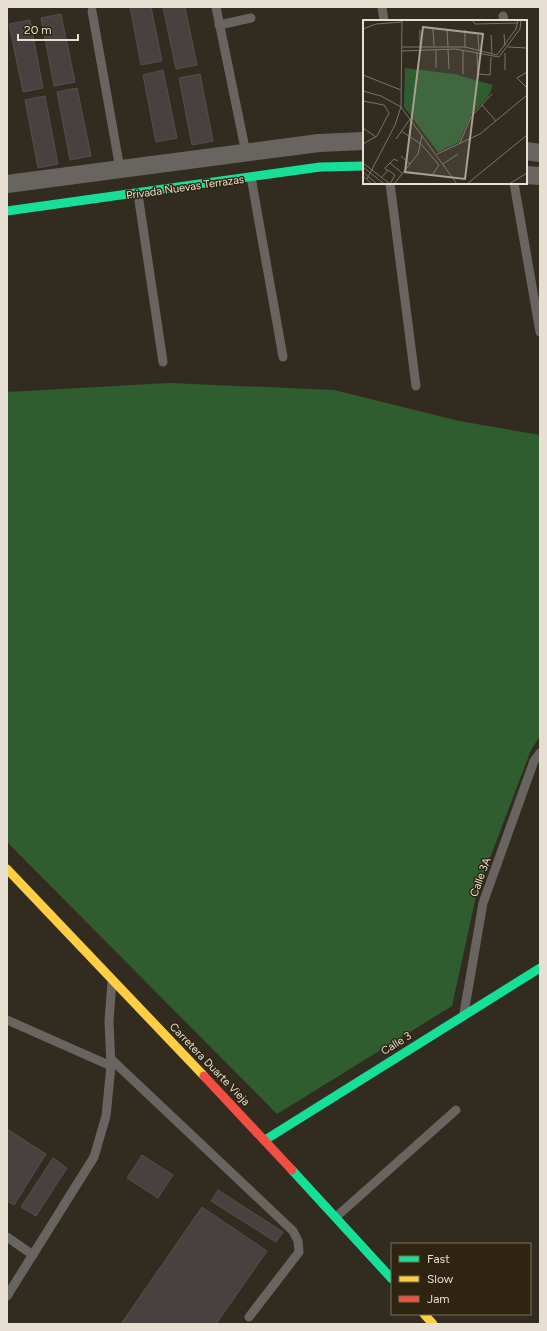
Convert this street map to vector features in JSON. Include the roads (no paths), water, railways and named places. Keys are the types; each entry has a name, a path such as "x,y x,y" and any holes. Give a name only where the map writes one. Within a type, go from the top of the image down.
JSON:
{"street":[{"path":"7,184 319,144 363,141"},
{"name":"Privada Nuevas Terrazas","path":"7,211 138,194 320,167 363,166"},
{"path":"527,175 540,176"},
{"name":"Carretera Duarte Vieja","path":"7,869 265,1140 391,1278"},
{"name":"Calle 3","path":"265,1140 540,968"},
{"path":"425,1315 433,1324"}],"lane":[{"path":"216,7 246,153"},
{"path":"382,7 384,20"},
{"path":"92,11 120,169"},
{"path":"219,25 251,18"},
{"path":"251,178 283,357"},
{"path":"390,184 416,386"},
{"path":"514,184 540,332"},
{"path":"138,194 164,362"},
{"name":"Calle 3A","path":"464,1015 483,903 534,761 540,753"},
{"path":"7,1296 94,1157 106,1116 111,1063 109,1021 113,979"},
{"path":"7,1020 111,1063 293,1231 298,1241 299,1252 249,1317"},
{"path":"336,1217 456,1110"},
{"path":"7,1237 33,1255"}]}
